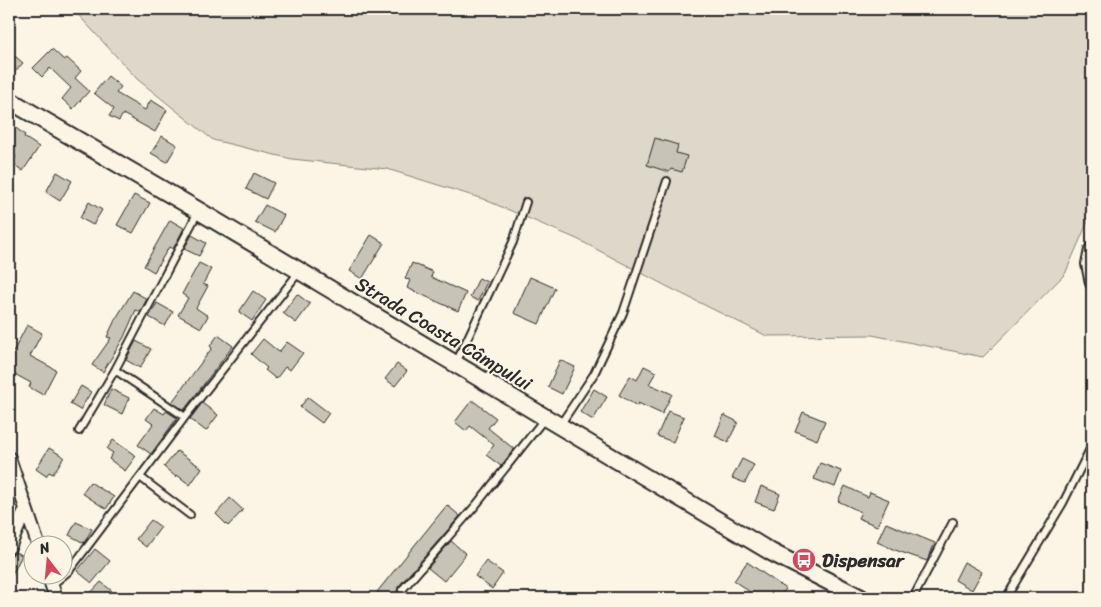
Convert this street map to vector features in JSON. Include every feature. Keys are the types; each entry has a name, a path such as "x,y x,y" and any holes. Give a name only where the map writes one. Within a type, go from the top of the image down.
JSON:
{"street":[{"name":"Strada Coasta Câmpului","path":"9,100 199,210 771,552 861,598"},
{"path":"1092,249 1090,250 1088,264 1092,283"},
{"path":"9,458 35,534"},
{"path":"9,547 26,509"}],"lane":[{"path":"560,425 594,374 623,313 667,181"},
{"path":"456,363 512,242 526,202"},
{"path":"79,430 115,370 199,210"},
{"path":"52,586 70,571 185,417 300,271"},
{"path":"115,370 185,417"},
{"path":"402,590 476,506 546,417"},
{"path":"1006,598 1063,503 1092,446"},
{"path":"140,477 190,515"},
{"path":"913,598 953,522"}],"shaded area":[{"path":"73,9 1092,9 1092,212 1065,274 983,357 872,335 767,336 577,239 483,199 387,169 292,159 213,140 137,79"}],"building":[{"path":"52,49 64,60 67,58 81,71 75,78 89,91 73,109 62,99 71,88 50,68 42,77 33,68"},
{"path":"9,51 23,63 9,78"},
{"path":"108,76 121,87 116,93 145,110 151,100 167,110 155,132 123,114 119,121 109,116 114,109 94,93"},
{"path":"16,128 25,135 24,137 39,147 23,171 12,163 16,157 9,151 9,137"},
{"path":"162,136 177,145 167,162 151,153"},
{"path":"655,138 678,145 676,153 687,156 682,172 671,169 669,172 647,165"},
{"path":"57,172 72,181 60,201 46,192"},
{"path":"254,173 274,183 266,199 246,189"},
{"path":"134,195 150,203 133,233 117,225"},
{"path":"89,202 102,210 93,225 80,218"},
{"path":"265,205 284,215 275,232 255,222"},
{"path":"170,220 184,228 173,249 169,247 154,272 144,266"},
{"path":"192,235 206,243 199,256 184,249"},
{"path":"371,235 384,243 362,279 349,271"},
{"path":"199,263 211,269 203,284 208,286 196,308 208,316 201,328 178,315 188,298 182,294"},
{"path":"412,263 433,272 431,277 466,293 458,311 407,288 410,280 405,279"},
{"path":"530,277 555,288 539,324 514,313"},
{"path":"479,278 487,282 478,301 470,297"},
{"path":"133,291 147,299 140,312 136,310 124,337 103,372 92,365 111,338 107,337"},
{"path":"253,291 266,300 252,321 239,312"},
{"path":"297,294 310,304 296,323 283,313"},
{"path":"157,303 173,312 165,326 149,317"},
{"path":"27,325 42,333 30,356 56,370 43,395 29,387 31,383 9,371 9,360"},
{"path":"218,335 233,346 184,410 172,402 212,348 210,346"},
{"path":"263,339 279,352 287,342 303,353 290,370 285,367 276,379 251,354"},
{"path":"136,341 151,349 140,368 126,360"},
{"path":"560,360 575,367 562,394 548,387"},
{"path":"397,364 407,371 395,386 385,379"},
{"path":"644,366 656,372 649,384 672,394 662,414 638,403 637,406 619,395 630,376 637,380"},
{"path":"81,386 91,392 80,410 70,404"},
{"path":"111,389 129,398 122,414 104,405"},
{"path":"594,389 607,397 593,420 580,412"},
{"path":"308,397 329,413 322,423 300,407"},
{"path":"472,400 496,418 488,428 514,449 501,466 486,455 494,445 470,426 466,431 455,422"},
{"path":"202,403 218,415 206,431 190,419"},
{"path":"154,408 164,414 166,411 177,418 151,454 138,445 153,424 146,419"},
{"path":"668,411 684,417 673,442 657,436"},
{"path":"803,412 825,421 817,440 795,431"},
{"path":"724,415 738,422 728,442 715,436"},
{"path":"113,440 136,456 125,471 109,459 113,453 107,449"},
{"path":"49,448 64,457 53,474 49,472 46,476 36,469"},
{"path":"177,451 202,468 190,485 164,467"},
{"path":"742,459 754,465 745,483 732,478"},
{"path":"820,463 841,471 835,487 814,479"},
{"path":"90,482 114,497 106,509 82,493"},
{"path":"761,486 780,494 774,509 755,502"},
{"path":"845,486 868,497 870,492 889,500 877,526 858,518 861,512 838,501"},
{"path":"230,498 243,510 228,526 216,514"},
{"path":"447,505 460,516 398,587 391,598 375,598 379,594 377,592"},
{"path":"151,520 161,527 146,547 136,539"},
{"path":"76,522 92,529 84,543 70,534"},
{"path":"886,523 935,543 927,561 877,542"},
{"path":"451,541 466,554 444,581 428,568"},
{"path":"95,549 110,561 92,583 77,571"},
{"path":"15,552 22,555 9,581 9,558"},
{"path":"486,561 503,573 492,589 475,576"},
{"path":"747,562 786,589 779,598 759,598 734,581"},
{"path":"964,562 982,572 972,590 955,580"},
{"path":"101,582 112,591 106,598 86,598"}],"place":[{"name":"Dispensar","path":"804,560"}]}
